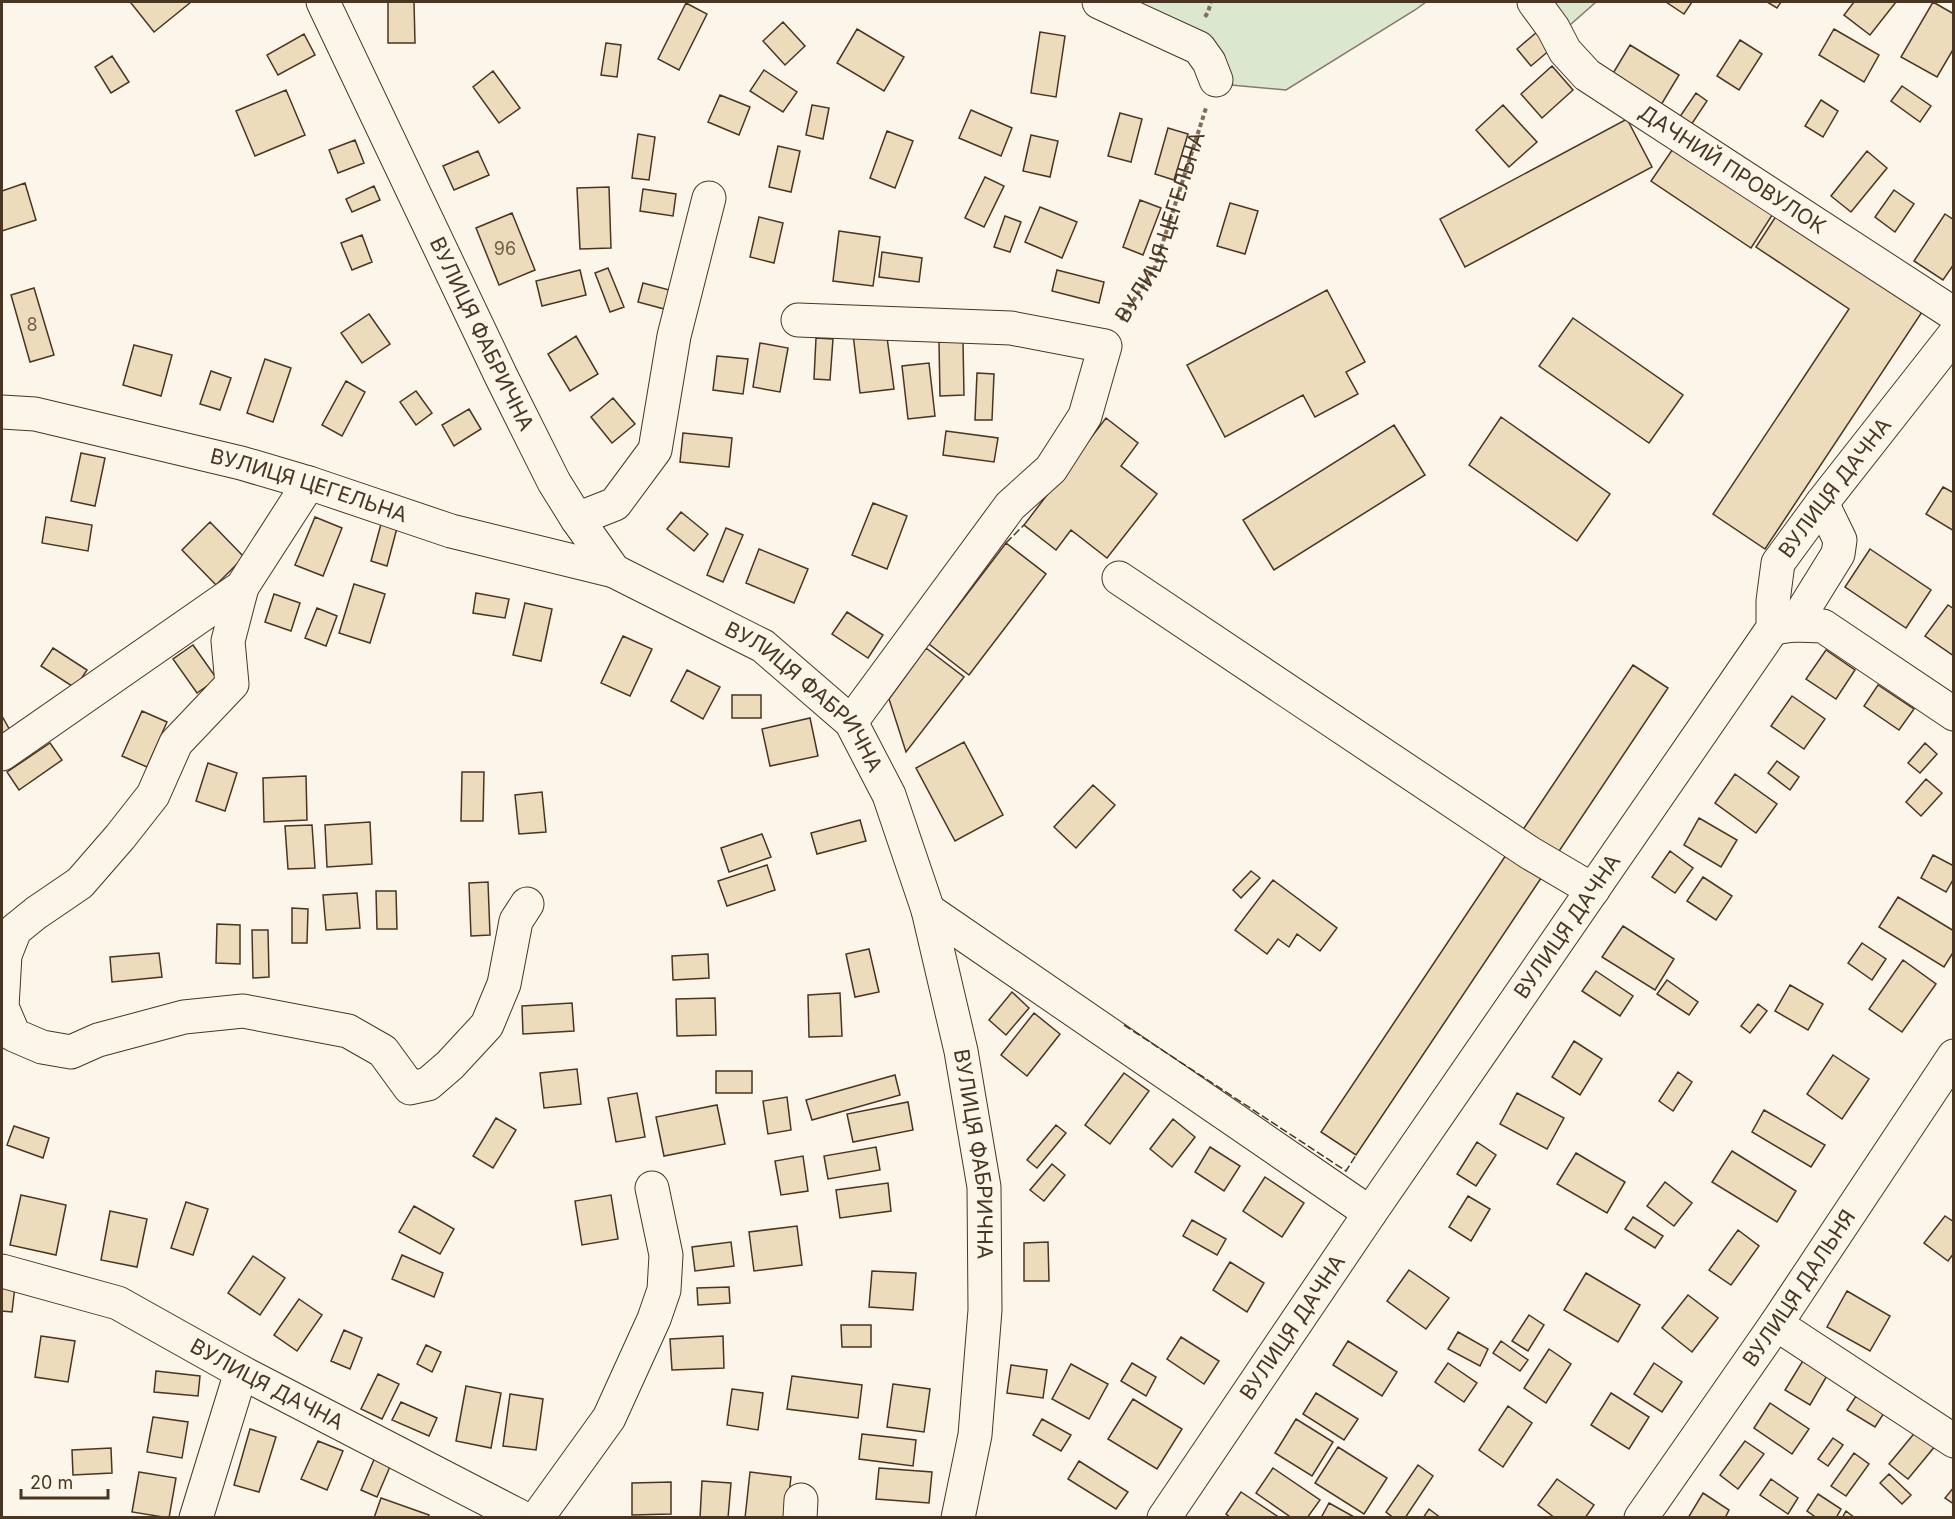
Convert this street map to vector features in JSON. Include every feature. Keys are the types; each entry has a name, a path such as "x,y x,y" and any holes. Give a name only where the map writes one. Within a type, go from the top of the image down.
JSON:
{"street":[{"name":"ВУЛИЦЯ ФАБРИЧНА","path":"323,2 554,482 614,571 763,646 851,722 889,795 928,910 961,1051 984,1187 985,1310 975,1435 958,1518"},
{"path":"1099,2 1199,48 1209,62 1216,80"},
{"name":"ДАЧНИЙ ПРОВУЛОК","path":"1534,2 1553,28 1565,51 1587,75 1953,314"},
{"path":"577,519 615,504 655,450 674,336 709,198"},
{"path":"798,320 1011,328 1105,346"},
{"name":"ВУЛИЦЯ ДАЧНА","path":"1164,1518 1593,890 1783,627 1773,601 1778,563 1953,335"},
{"name":"ВУЛИЦЯ ЦЕГЕЛЬНА","path":"851,722 1010,506 1051,469 1085,416 1105,346"},
{"name":"ВУЛИЦЯ ЦЕГЕЛЬНА","path":"2,412 35,414 241,463 309,483 451,531 614,571"},
{"path":"309,483 242,587 228,641 232,684 176,743 153,795 80,883 15,930 5,955 2,1007 14,1035 42,1047 71,1052 98,1040 184,1017 243,1011 348,1031 383,1051 410,1088 428,1084 450,1065 488,1025 504,984 516,921 527,904"},
{"path":"1783,627 1838,554 1840,540 1822,503"},
{"path":"1119,578 1530,853 1593,890"},
{"path":"2,754 242,587"},
{"path":"1783,627 1823,626 1953,714"},
{"path":"928,910 1370,1214"},
{"name":"ВУЛИЦЯ ДАЛЬНЯ","path":"1641,1518 1776,1324 1953,1056"},
{"path":"537,1518 609,1418 654,1319 664,1290 666,1255 652,1188"},
{"name":"ВУЛИЦЯ ДАЧНА","path":"2,1271 118,1303 241,1372 523,1518"},
{"path":"1776,1324 1953,1441"},
{"path":"196,1518 241,1372"}],"path":[{"name":"ВУЛИЦЯ ЦЕГЕЛЬНА","path":"1105,346 1155,267 1216,80"}],"green space":[{"path":"1098,2 1426,2 1286,90 1231,85"},
{"path":"1531,2 1596,2 1562,32"}],"building":[{"path":"191,2 154,32 131,3"},
{"path":"388,2 414,2 415,43 388,43"},
{"path":"1666,2 1692,2 1684,14"},
{"path":"1767,2 1781,2 1777,8"},
{"path":"1854,2 1896,2 1870,35 1844,15"},
{"path":"1933,2 1954,14 1954,48 1937,77 1901,57"},
{"path":"686,3 707,14 679,70 658,59"},
{"path":"783,22 805,46 785,65 763,41"},
{"path":"857,29 904,57 884,91 837,63"},
{"path":"1834,29 1879,55 1864,82 1819,55"},
{"path":"1040,32 1065,36 1056,97 1031,93"},
{"path":"1537,32 1551,49 1531,66 1517,49"},
{"path":"304,34 315,55 278,75 267,55"},
{"path":"1740,40 1762,54 1739,90 1717,76"},
{"path":"606,43 621,45 617,77 601,75"},
{"path":"1630,45 1679,75 1661,105 1612,75"},
{"path":"112,56 129,82 111,93 95,67"},
{"path":"1552,66 1573,90 1542,118 1521,94"},
{"path":"764,70 797,92 783,112 750,91"},
{"path":"493,71 520,108 499,123 473,87"},
{"path":"1902,86 1931,106 1920,122 1891,101"},
{"path":"286,90 305,135 255,156 236,111"},
{"path":"1696,93 1707,101 1691,125 1679,118"},
{"path":"720,95 750,107 739,135 708,122"},
{"path":"1821,100 1838,111 1823,137 1805,126"},
{"path":"812,105 829,108 823,139 806,135"},
{"path":"1503,105 1537,142 1509,167 1476,130"},
{"path":"971,110 1012,128 1001,156 959,138"},
{"path":"1120,113 1142,119 1131,162 1108,156"},
{"path":"1627,119 1652,167 1465,267 1440,219"},
{"path":"1168,128 1188,134 1174,180 1155,174"},
{"path":"887,131 913,141 895,188 870,178"},
{"path":"638,134 655,137 649,180 632,178"},
{"path":"1031,135 1058,141 1050,177 1023,171"},
{"path":"355,140 364,163 338,173 329,150"},
{"path":"1679,140 1778,206 1751,248 1651,181"},
{"path":"778,146 800,151 791,192 769,187"},
{"path":"478,151 489,175 454,190 443,166"},
{"path":"1867,151 1887,168 1851,212 1831,196"},
{"path":"985,177 1004,186 984,227 965,218"},
{"path":"25,183 36,220 2,231 2,191"},
{"path":"374,186 380,200 352,212 346,199"},
{"path":"609,187 611,248 580,249 577,188"},
{"path":"643,189 676,194 673,216 640,211"},
{"path":"1894,190 1914,204 1895,232 1875,217"},
{"path":"1140,200 1161,208 1143,255 1123,247"},
{"path":"1230,203 1258,211 1245,254 1217,246"},
{"path":"1040,207 1077,222 1062,258 1025,242"},
{"path":"1780,210 1926,306 1765,549 1713,514 1849,309 1756,247"},
{"path":"512,213 535,270 499,285 476,228"},
{"path":"1945,214 1954,220 1954,264 1943,280 1914,261"},
{"path":"1005,216 1021,222 1010,252 994,247"},
{"path":"759,217 783,223 774,263 750,257"},
{"path":"839,231 880,237 873,286 833,281"},
{"path":"362,235 372,262 352,270 341,243"},
{"path":"882,252 922,258 919,282 879,277"},
{"path":"608,268 624,307 610,312 595,273"},
{"path":"580,270 586,295 542,306 536,281"},
{"path":"1057,270 1104,282 1099,303 1052,291"},
{"path":"643,283 673,291 668,310 638,302"},
{"path":"34,288 54,355 30,362 11,295"},
{"path":"1327,290 1365,362 1346,372 1358,394 1315,417 1303,395 1225,437 1187,365"},
{"path":"369,314 390,344 362,363 341,333"},
{"path":"1573,318 1683,395 1649,443 1539,366"},
{"path":"886,330 894,389 860,393 853,334"},
{"path":"576,336 598,374 570,391 548,354"},
{"path":"816,338 833,339 830,380 814,379"},
{"path":"939,342 963,342 964,395 940,396"},
{"path":"760,343 788,348 780,392 753,387"},
{"path":"134,345 172,355 161,396 123,385"},
{"path":"717,356 748,359 743,394 713,390"},
{"path":"265,359 291,368 273,422 247,413"},
{"path":"929,363 935,416 908,419 902,366"},
{"path":"211,371 231,378 220,410 200,404"},
{"path":"977,373 994,374 992,420 975,420"},
{"path":"346,381 365,392 342,436 322,425"},
{"path":"416,391 432,413 416,425 400,402"},
{"path":"613,398 635,424 612,443 591,417"},
{"path":"469,409 481,429 454,446 442,425"},
{"path":"1501,417 1610,494 1577,541 1469,465"},
{"path":"1106,418 1138,443 1121,466 1157,494 1107,558 1071,530 1056,550 1024,525"},
{"path":"1394,425 1425,475 1274,570 1243,520"},
{"path":"946,431 998,438 994,462 943,455"},
{"path":"683,433 732,438 729,467 680,462"},
{"path":"81,453 105,458 95,506 71,501"},
{"path":"1943,487 1954,493 1954,531 1926,514"},
{"path":"873,503 907,516 887,569 852,555"},
{"path":"681,512 708,534 694,551 667,529"},
{"path":"46,517 92,525 88,551 42,543"},
{"path":"315,517 342,528 323,576 295,565"},
{"path":"210,522 244,557 216,585 182,550"},
{"path":"381,524 397,528 387,566 371,561"},
{"path":"726,528 743,535 723,582 707,575"},
{"path":"1006,543 1046,574 969,675 929,644"},
{"path":"759,549 808,569 794,603 746,583"},
{"path":"1870,549 1931,590 1906,628 1845,587"},
{"path":"354,584 385,594 370,643 339,633"},
{"path":"476,593 509,599 505,618 473,613"},
{"path":"274,594 300,603 291,631 265,622"},
{"path":"525,603 552,609 541,661 513,655"},
{"path":"1948,605 1954,609 1954,656 1925,636"},
{"path":"317,608 337,616 326,646 305,638"},
{"path":"847,612 883,635 868,658 832,634"},
{"path":"623,636 652,649 630,696 601,683"},
{"path":"193,645 217,679 197,693 173,659"},
{"path":"53,648 87,670 75,688 41,666"},
{"path":"926,648 964,677 906,752 889,699"},
{"path":"1826,650 1855,670 1836,699 1806,679"},
{"path":"1633,665 1668,688 1356,1155 1321,1132"},
{"path":"687,670 720,687 703,719 671,701"},
{"path":"1878,685 1914,709 1899,730 1864,706"},
{"path":"732,695 761,695 761,718 732,718"},
{"path":"1792,696 1825,719 1804,749 1771,726"},
{"path":"142,711 167,722 147,767 122,756"},
{"path":"2,716 12,734 2,740"},
{"path":"810,718 818,756 770,766 762,729"},
{"path":"964,742 1003,815 955,841 916,768"},
{"path":"50,743 62,760 19,790 7,772"},
{"path":"1925,743 1937,754 1920,773 1908,763"},
{"path":"1777,761 1799,777 1790,790 1768,773"},
{"path":"208,763 237,773 225,811 196,801"},
{"path":"462,772 484,772 483,821 461,821"},
{"path":"1735,774 1777,804 1756,833 1715,803"},
{"path":"306,776 307,820 264,822 263,778"},
{"path":"1926,779 1942,793 1921,816 1906,802"},
{"path":"1093,785 1115,805 1076,848 1054,827"},
{"path":"542,792 546,832 519,834 515,795"},
{"path":"1699,818 1737,840 1721,867 1684,845"},
{"path":"860,820 866,841 817,854 811,833"},
{"path":"370,822 372,864 327,867 325,825"},
{"path":"312,825 315,868 288,869 285,826"},
{"path":"762,834 771,857 729,872 721,848"},
{"path":"1670,851 1693,868 1675,893 1652,877"},
{"path":"1933,855 1954,866 1954,878 1946,892 1921,878"},
{"path":"767,865 775,890 727,906 718,881"},
{"path":"1251,871 1260,878 1241,898 1233,890"},
{"path":"1703,877 1732,896 1716,920 1687,901"},
{"path":"1273,880 1337,928 1320,951 1297,934 1289,947 1278,939 1267,954 1235,930"},
{"path":"488,882 490,935 471,936 469,883"},
{"path":"376,891 396,891 397,929 377,929"},
{"path":"357,893 360,928 326,930 323,895"},
{"path":"1898,897 1954,931 1954,951 1944,967 1879,927"},
{"path":"292,908 308,909 307,943 292,943"},
{"path":"217,924 240,925 240,964 216,963"},
{"path":"1623,926 1674,959 1655,990 1602,957"},
{"path":"252,930 268,930 269,977 253,978"},
{"path":"1862,943 1886,959 1872,980 1848,963"},
{"path":"869,949 879,992 855,997 846,954"},
{"path":"159,953 162,977 112,982 110,957"},
{"path":"708,954 709,978 673,980 672,956"},
{"path":"1903,960 1936,984 1902,1032 1869,1009"},
{"path":"1596,971 1633,996 1620,1016 1582,991"},
{"path":"1667,980 1698,1002 1689,1015 1657,994"},
{"path":"1790,985 1823,1004 1808,1030 1775,1011"},
{"path":"1012,992 1029,1008 1006,1035 989,1020"},
{"path":"840,993 842,1036 809,1037 808,995"},
{"path":"715,998 716,1035 677,1036 676,999"},
{"path":"572,1003 574,1031 523,1034 522,1006"},
{"path":"1758,1004 1767,1011 1750,1033 1741,1026"},
{"path":"1034,1013 1060,1034 1027,1076 1001,1055"},
{"path":"1574,1041 1602,1059 1580,1095 1552,1077"},
{"path":"1833,1055 1869,1079 1842,1119 1807,1094"},
{"path":"577,1069 581,1104 544,1108 540,1073"},
{"path":"716,1071 752,1071 752,1093 716,1093"},
{"path":"1678,1072 1692,1082 1673,1111 1659,1101"},
{"path":"1124,1073 1149,1091 1110,1144 1085,1125"},
{"path":"895,1075 900,1095 812,1120 806,1100"},
{"path":"637,1093 645,1137 616,1142 608,1098"},
{"path":"1517,1093 1564,1118 1547,1149 1500,1124"},
{"path":"787,1097 791,1130 768,1134 763,1101"},
{"path":"908,1102 913,1130 853,1142 847,1114"},
{"path":"717,1105 725,1144 664,1156 656,1117"},
{"path":"1764,1110 1825,1145 1811,1167 1752,1132"},
{"path":"496,1118 516,1130 493,1168 473,1156"},
{"path":"1173,1119 1195,1137 1172,1167 1150,1149"},
{"path":"1056,1125 1066,1133 1037,1168 1027,1160"},
{"path":"14,1126 49,1138 43,1158 7,1145"},
{"path":"1477,1142 1496,1155 1476,1186 1457,1174"},
{"path":"876,1147 880,1170 828,1179 824,1156"},
{"path":"1210,1147 1240,1166 1224,1191 1195,1172"},
{"path":"1732,1151 1796,1191 1777,1222 1712,1182"},
{"path":"1576,1153 1625,1182 1607,1213 1557,1184"},
{"path":"803,1156 808,1191 781,1195 775,1161"},
{"path":"1052,1164 1065,1175 1044,1201 1030,1190"},
{"path":"1265,1177 1304,1203 1282,1237 1243,1211"},
{"path":"1665,1182 1692,1203 1674,1226 1647,1206"},
{"path":"888,1183 891,1211 840,1218 836,1190"},
{"path":"21,1195 66,1205 56,1255 10,1245"},
{"path":"611,1195 618,1239 582,1245 575,1201"},
{"path":"1468,1196 1490,1209 1471,1241 1449,1227"},
{"path":"186,1202 208,1209 193,1255 171,1248"},
{"path":"414,1206 454,1229 440,1254 399,1232"},
{"path":"110,1211 147,1219 137,1267 101,1260"},
{"path":"1945,1216 1954,1222 1954,1253 1948,1261 1924,1243"},
{"path":"1633,1217 1663,1236 1655,1248 1625,1229"},
{"path":"1192,1220 1226,1239 1217,1255 1183,1236"},
{"path":"797,1226 802,1265 754,1271 749,1232"},
{"path":"1738,1230 1759,1246 1731,1285 1709,1270"},
{"path":"731,1242 734,1266 695,1271 692,1247"},
{"path":"1048,1242 1049,1281 1024,1281 1024,1243"},
{"path":"402,1255 443,1273 434,1297 392,1279"},
{"path":"253,1256 285,1278 260,1315 228,1293"},
{"path":"1230,1262 1264,1283 1247,1312 1213,1290"},
{"path":"1409,1270 1449,1298 1426,1329 1387,1301"},
{"path":"872,1271 916,1273 913,1310 869,1307"},
{"path":"1586,1273 1640,1305 1618,1342 1564,1310"},
{"path":"2,1285 15,1286 12,1312 2,1311"},
{"path":"729,1287 730,1303 698,1305 697,1288"},
{"path":"1847,1291 1890,1316 1870,1351 1827,1327"},
{"path":"1688,1295 1718,1318 1692,1352 1662,1328"},
{"path":"299,1299 322,1315 297,1351 274,1335"},
{"path":"1529,1315 1544,1325 1528,1351 1512,1341"},
{"path":"841,1325 871,1325 871,1347 842,1347"},
{"path":"344,1330 362,1338 350,1369 331,1361"},
{"path":"1458,1332 1488,1349 1480,1366 1448,1349"},
{"path":"41,1336 75,1341 68,1382 35,1377"},
{"path":"723,1336 724,1368 672,1370 670,1339"},
{"path":"1181,1337 1219,1361 1204,1384 1167,1359"},
{"path":"1348,1341 1397,1372 1382,1396 1333,1365"},
{"path":"1501,1341 1528,1360 1520,1371 1493,1353"},
{"path":"426,1345 441,1352 432,1372 417,1364"},
{"path":"1549,1349 1571,1364 1546,1403 1524,1388"},
{"path":"1804,1359 1828,1374 1810,1405 1785,1390"},
{"path":"1132,1363 1156,1377 1146,1396 1121,1381"},
{"path":"1448,1363 1477,1383 1464,1402 1435,1382"},
{"path":"1654,1363 1682,1382 1662,1412 1634,1394"},
{"path":"1071,1364 1108,1384 1089,1419 1052,1399"},
{"path":"1011,1365 1047,1370 1043,1398 1007,1393"},
{"path":"156,1371 200,1376 198,1396 154,1392"},
{"path":"378,1374 399,1384 382,1419 361,1409"},
{"path":"792,1376 862,1385 858,1418 787,1409"},
{"path":"893,1384 930,1389 924,1432 887,1427"},
{"path":"466,1386 501,1393 491,1448 456,1441"},
{"path":"732,1389 763,1393 758,1430 727,1425"},
{"path":"1316,1393 1358,1419 1344,1440 1303,1414"},
{"path":"1611,1393 1649,1417 1629,1449 1591,1425"},
{"path":"510,1394 543,1399 536,1450 503,1446"},
{"path":"1856,1396 1884,1413 1875,1427 1847,1410"},
{"path":"1133,1399 1182,1429 1157,1469 1108,1439"},
{"path":"401,1402 437,1418 429,1436 392,1420"},
{"path":"1770,1403 1809,1429 1792,1454 1754,1428"},
{"path":"1508,1406 1532,1423 1503,1467 1479,1450"},
{"path":"153,1417 188,1422 182,1458 147,1452"},
{"path":"1042,1419 1071,1435 1061,1451 1033,1435"},
{"path":"1296,1419 1333,1442 1312,1476 1275,1453"},
{"path":"250,1429 276,1437 259,1492 234,1485"},
{"path":"1917,1430 1936,1445 1908,1479 1889,1464"},
{"path":"862,1434 916,1440 913,1466 859,1459"},
{"path":"1833,1438 1843,1445 1828,1466 1818,1459"},
{"path":"318,1441 343,1451 327,1490 301,1479"},
{"path":"1745,1441 1764,1454 1738,1489 1720,1475"},
{"path":"1338,1447 1387,1478 1364,1514 1315,1483"},
{"path":"111,1448 112,1473 73,1475 72,1450"},
{"path":"1854,1453 1869,1464 1846,1496 1831,1486"},
{"path":"376,1455 392,1462 377,1497 361,1490"},
{"path":"1079,1461 1128,1492 1116,1509 1068,1479"},
{"path":"1418,1465 1433,1476 1405,1518 1394,1518 1386,1512"},
{"path":"879,1468 932,1472 929,1503 876,1499"},
{"path":"1273,1468 1320,1500 1307,1518 1292,1518 1256,1493"},
{"path":"139,1472 176,1478 169,1518 132,1512"},
{"path":"750,1472 791,1477 786,1518 745,1518"},
{"path":"1889,1474 1911,1495 1902,1504 1880,1483"},
{"path":"1557,1479 1594,1505 1585,1518 1555,1518 1538,1505"},
{"path":"1771,1479 1798,1498 1788,1514 1760,1495"},
{"path":"702,1481 731,1483 728,1518 700,1518"},
{"path":"671,1482 671,1514 632,1515 632,1483"},
{"path":"1954,1487 1954,1504 1945,1498"},
{"path":"1241,1492 1280,1518 1231,1518 1226,1514"},
{"path":"1703,1493 1729,1510 1725,1518 1688,1518"},
{"path":"1818,1494 1841,1509 1836,1518 1817,1518 1807,1511"},
{"path":"381,1498 429,1515 428,1518 374,1518"},
{"path":"1329,1503 1356,1518 1321,1518"},
{"path":"1429,1509 1441,1518 1423,1518"},
{"path":"1846,1511 1855,1518 1842,1518"}],"fence":[{"path":"1006,543 1024,525"},
{"path":"1124,1025 1346,1171 1356,1155"}]}
